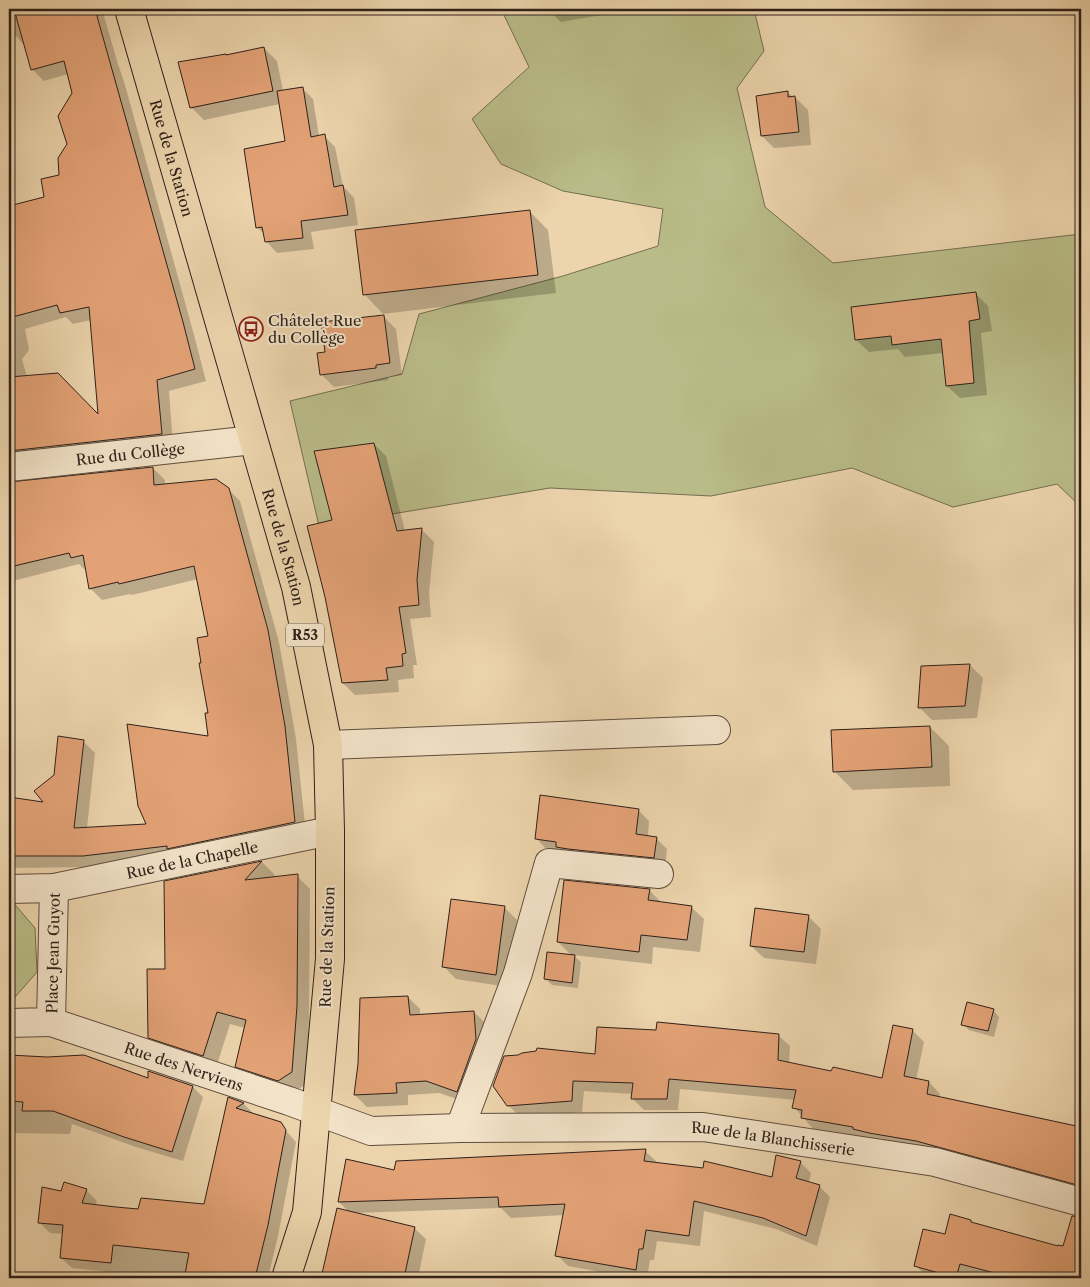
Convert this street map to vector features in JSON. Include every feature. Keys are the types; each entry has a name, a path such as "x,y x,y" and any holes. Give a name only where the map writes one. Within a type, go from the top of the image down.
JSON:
{"main road":[{"name":"Rue de la Station","path":"129,9 296,587 328,744 330,959 307,1212 286,1278"}],"street":[{"name":"Rue du Collège","path":"9,467 253,440"},
{"path":"328,744 716,730"},
{"name":"Rue de la Chapelle","path":"54,888 330,831"},
{"path":"460,1128 518,973 549,863 658,874"},
{"name":"Place Jean Guyot","path":"9,889 54,888 51,1022 9,1023"},
{"name":"Rue des Nerviens","path":"51,1022 315,1112"},
{"name":"Rue de la Blanchisserie","path":"315,1112 371,1131 460,1128 703,1127 935,1162 1081,1202"}],"green space":[{"path":"501,9 754,9 764,51 737,88 765,207 833,263 1081,234 1081,507 1057,484 953,507 852,468 711,496 550,488 319,526 290,401 402,374 419,314 563,276 658,246 663,209 563,191 501,164 472,119 529,67"},
{"path":"9,900 35,928 37,972 9,1004"}],"building":[{"path":"14,9 95,9 195,369 157,380 162,434 9,451 9,377 58,373 98,414 89,307 60,313 57,305 9,318 9,206 44,197 41,179 59,175 58,158 67,144 58,116 72,93 64,61 31,70"},
{"path":"264,47 273,91 190,108 178,62"},
{"path":"303,87 311,137 325,134 334,187 343,185 348,215 301,221 303,238 265,242 262,227 256,228 244,149 285,141 277,91"},
{"path":"788,91 788,97 795,96 799,132 761,136 756,96"},
{"path":"530,210 538,275 363,295 355,230"},
{"path":"976,292 980,319 969,321 974,383 946,386 941,339 892,345 891,336 855,340 851,307"},
{"path":"384,315 390,363 376,365 376,368 320,375 317,353 325,352 321,322"},
{"path":"374,443 397,531 422,528 417,580 419,605 399,607 406,653 402,654 403,666 386,668 388,680 342,683 325,597 307,526 332,520 314,451"},
{"path":"153,467 154,485 216,479 229,488 268,630 285,726 295,822 167,849 167,846 83,856 9,856 9,797 43,802 34,791 54,775 58,736 84,740 74,828 146,824 138,806 127,724 208,736 205,713 208,713 199,663 201,663 197,638 208,636 194,566 119,584 118,582 89,589 83,555 71,558 69,553 14,566 9,545 9,482"},
{"path":"970,664 965,706 918,708 921,666"},
{"path":"930,726 932,767 833,772 831,730"},
{"path":"540,795 639,809 636,834 657,837 654,858 568,849 556,847 556,842 535,839"},
{"path":"262,861 245,880 298,874 297,1006 292,1072 278,1081 235,1067 246,1020 217,1012 203,1056 148,1038 147,969 165,969 164,881"},
{"path":"564,880 650,889 648,900 692,906 687,940 641,935 639,952 557,942"},
{"path":"451,899 505,906 496,975 442,967"},
{"path":"755,908 809,915 804,952 750,946"},
{"path":"547,952 575,955 572,983 544,979"},
{"path":"408,996 410,1015 474,1011 476,1039 457,1092 426,1081 396,1083 397,1093 354,1095 358,1064 360,998"},
{"path":"967,1002 994,1009 988,1031 961,1025"},
{"path":"657,1022 779,1034 778,1060 831,1071 833,1067 882,1078 893,1025 913,1029 904,1076 929,1081 927,1094 1081,1127 1081,1186 916,1141 801,1118 802,1110 792,1108 796,1090 669,1079 667,1099 631,1099 633,1083 573,1081 572,1101 507,1106 493,1086 504,1056 536,1051 537,1048 595,1054 597,1027 656,1030"},
{"path":"9,1055 47,1057 84,1055 148,1078 148,1071 193,1086 172,1152 53,1111 22,1111 23,1102 9,1101"},
{"path":"228,1097 244,1103 236,1108 281,1122 286,1130 268,1225 255,1278 188,1278 188,1275 185,1274 189,1253 113,1245 111,1263 60,1258 63,1225 38,1223 42,1187 61,1191 64,1182 87,1189 82,1203 116,1207 138,1209 141,1198 204,1204"},
{"path":"646,1149 644,1161 703,1168 704,1161 772,1177 776,1155 801,1161 796,1178 820,1185 806,1236 763,1218 694,1201 689,1236 646,1230 643,1249 639,1249 636,1270 555,1256 565,1204 499,1207 498,1197 338,1202 346,1159 394,1170 396,1161"},
{"path":"337,1208 415,1227 404,1278 321,1278"},
{"path":"950,1214 971,1220 971,1222 1058,1246 1063,1246 1072,1216 1081,1217 1081,1278 1014,1278 960,1264 956,1278 914,1266 923,1229 945,1234"}],"place":[{"name":"Châtelet Rue du Collège","path":"251,329"}]}
